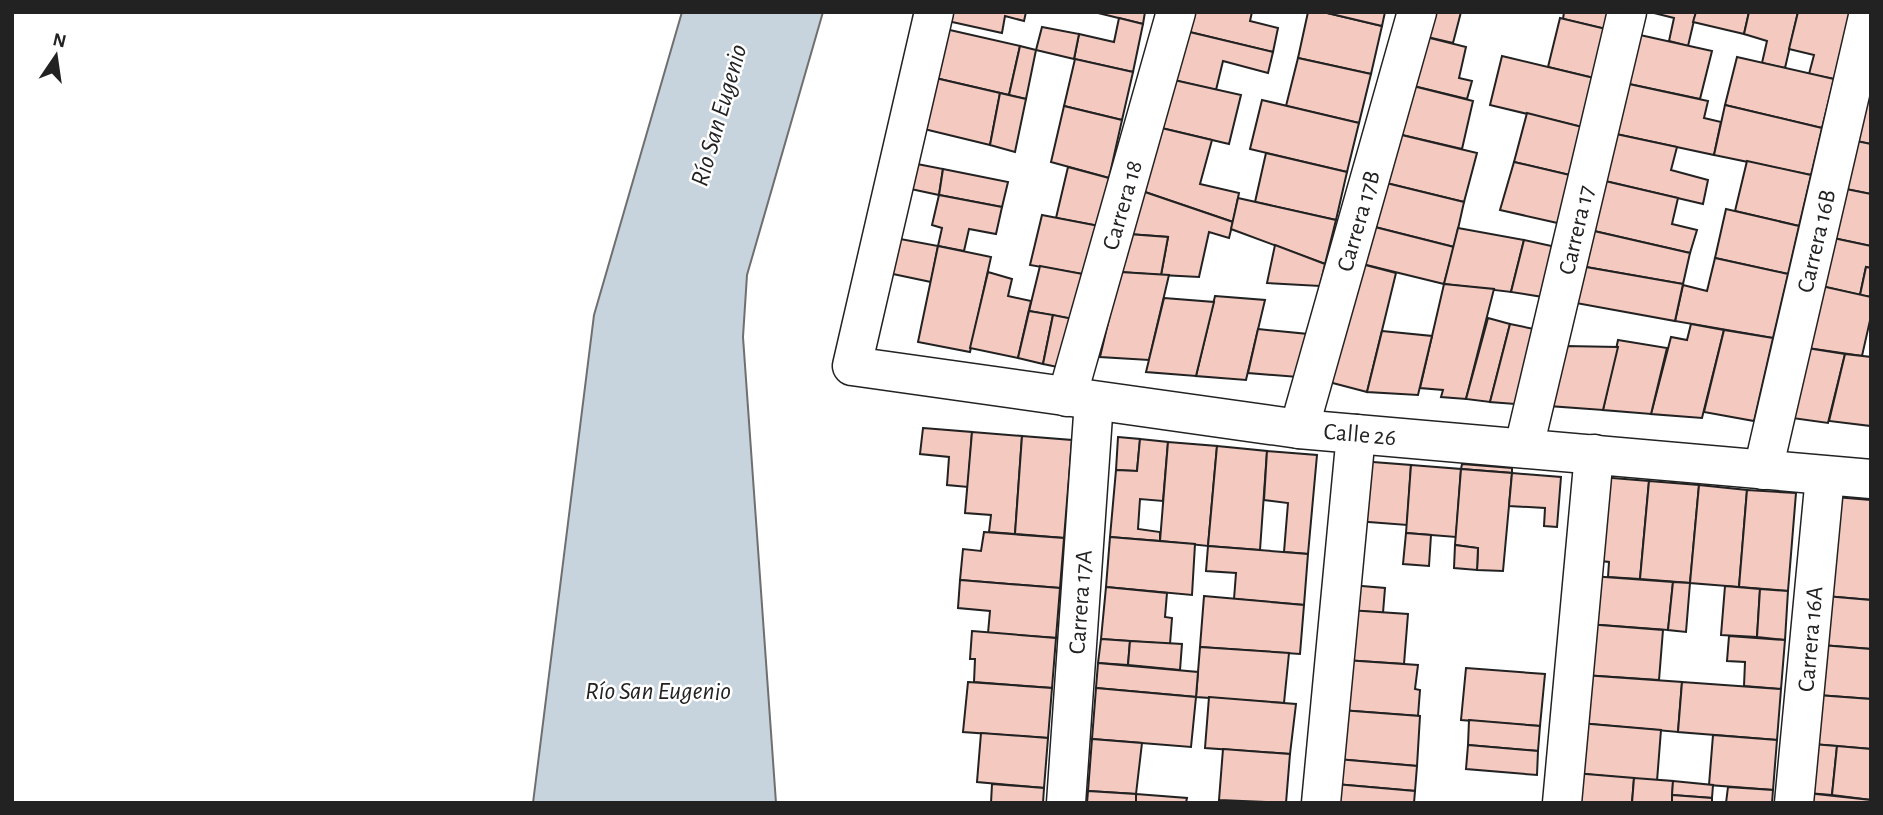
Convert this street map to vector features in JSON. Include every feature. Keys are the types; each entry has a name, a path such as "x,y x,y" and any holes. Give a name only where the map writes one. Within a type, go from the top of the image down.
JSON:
{"street":[{"name":"Calle 26","path":"934,12 852,366 1299,429 1871,479"},
{"name":"Carrera 18","path":"1080,399 1176,12"},
{"name":"Carrera 17B","path":"1299,429 1417,12"},
{"name":"Carrera 17","path":"1524,447 1627,12"},
{"name":"Carrera 16B","path":"1763,470 1869,12"},
{"name":"Carrera 17A","path":"1066,803 1080,399"},
{"path":"1321,803 1356,434"},
{"path":"1562,803 1594,454"},
{"name":"Carrera 16A","path":"1794,803 1825,476"}],"water":[{"name":"Río San Eugenio","path":"682,12 823,12 747,275 743,337 776,803 533,803 594,315"}],"building":[{"path":"945,12 1026,12 1024,21 1005,16 1002,33 943,20"},
{"path":"1094,12 1145,12 1143,24"},
{"path":"1181,12 1252,12 1250,21 1278,28 1273,52 1177,29"},
{"path":"1308,12 1323,12 1382,26 1371,74 1298,58"},
{"path":"1323,12 1385,12 1382,26"},
{"path":"1422,12 1461,12 1453,43 1410,33"},
{"path":"1564,12 1615,12 1610,30 1563,19"},
{"path":"1650,12 1696,12 1688,46 1669,41 1674,18"},
{"path":"1696,12 1749,12 1744,34 1693,22"},
{"path":"1749,12 1798,12 1785,68 1762,63 1767,41 1744,34"},
{"path":"1798,12 1850,12 1834,79 1809,74 1814,55 1789,49"},
{"path":"1119,18 1143,24 1133,72 1074,59 1079,34 1114,42"},
{"path":"1560,18 1610,30 1598,79 1548,67"},
{"path":"1042,27 1079,34 1074,59 1036,50"},
{"path":"941,28 1020,46 1009,95 931,77"},
{"path":"1177,29 1273,52 1268,73 1223,61 1216,90 1165,78"},
{"path":"1410,33 1466,47 1459,78 1472,81 1467,99 1397,82"},
{"path":"1640,35 1712,51 1700,99 1629,84"},
{"path":"1020,46 1036,50 1026,99 1009,95"},
{"path":"1502,56 1598,79 1586,128 1490,105"},
{"path":"1737,57 1834,79 1822,128 1725,105"},
{"path":"1298,58 1371,74 1359,123 1286,106"},
{"path":"1075,59 1133,72 1122,120 1064,106"},
{"path":"931,77 1000,93 990,145 920,128"},
{"path":"1165,78 1241,95 1229,144 1153,126"},
{"path":"1397,82 1473,101 1462,149 1385,131"},
{"path":"1629,84 1708,101 1704,118 1721,122 1714,155 1616,134"},
{"path":"1853,89 1871,93 1871,144 1842,138"},
{"path":"1000,93 1026,99 1015,152 990,145"},
{"path":"1262,100 1359,123 1347,172 1250,149"},
{"path":"1725,105 1822,128 1811,175 1714,155"},
{"path":"1064,106 1122,120 1109,178 1051,162"},
{"path":"1527,113 1586,128 1574,176 1514,162"},
{"path":"1153,126 1212,140 1200,184 1239,193 1233,222 1139,190"},
{"path":"1385,131 1477,153 1464,202 1374,180"},
{"path":"1616,134 1677,147 1671,170 1708,180 1703,204 1605,181"},
{"path":"1842,138 1871,144 1871,194 1831,186"},
{"path":"1266,153 1347,172 1336,220 1255,202"},
{"path":"1747,161 1811,175 1799,226 1735,211"},
{"path":"1514,162 1574,176 1562,224 1500,210"},
{"path":"912,163 943,169 939,195 906,188"},
{"path":"1068,167 1109,178 1099,226 1056,218"},
{"path":"943,169 1008,182 1002,207 939,195"},
{"path":"1374,180 1464,202 1454,247 1363,224"},
{"path":"1605,181 1678,198 1672,224 1697,230 1690,253 1594,231"},
{"path":"1831,186 1871,194 1871,246 1819,235"},
{"path":"1139,190 1233,222 1229,238 1209,232 1199,277 1161,275 1168,237 1128,234"},
{"path":"939,195 1002,207 996,234 969,229 964,251 938,246 942,228 932,225"},
{"path":"1238,198 1336,220 1325,264 1231,229"},
{"path":"1726,209 1799,226 1788,274 1715,258"},
{"path":"1042,215 1099,226 1088,275 1030,265"},
{"path":"1363,224 1454,247 1444,284 1354,262"},
{"path":"1458,228 1524,240 1511,292 1444,284"},
{"path":"1594,231 1690,253 1683,284 1586,267"},
{"path":"1128,234 1168,237 1161,275 1120,272"},
{"path":"1819,235 1871,246 1871,268 1866,267 1860,295 1808,283"},
{"path":"895,238 938,246 931,282 888,273"},
{"path":"1524,240 1556,247 1543,297 1511,292"},
{"path":"1275,245 1325,264 1320,286 1267,283"},
{"path":"938,246 991,257 970,352 918,342"},
{"path":"1715,258 1788,274 1773,338 1675,321 1683,285 1707,291"},
{"path":"1354,262 1396,273 1367,392 1325,381"},
{"path":"1040,266 1088,275 1078,320 1029,311"},
{"path":"1586,267 1683,284 1675,321 1576,303"},
{"path":"1866,267 1871,268 1871,297 1860,295"},
{"path":"988,272 1012,279 1008,296 1031,301 1018,358 970,348"},
{"path":"1120,272 1169,275 1149,360 1100,357"},
{"path":"1808,283 1871,297 1871,316 1862,356 1794,346"},
{"path":"1444,284 1494,289 1466,399 1441,397 1443,390 1420,388"},
{"path":"1215,296 1265,300 1246,380 1196,376"},
{"path":"1164,298 1214,302 1196,376 1146,372"},
{"path":"1029,311 1053,315 1043,364 1018,358"},
{"path":"1053,315 1078,320 1067,369 1043,364"},
{"path":"1488,318 1510,324 1490,402 1466,399"},
{"path":"1510,324 1534,329 1515,404 1490,402"},
{"path":"1691,324 1724,330 1702,418 1651,414 1671,337 1687,340"},
{"path":"1258,329 1308,334 1298,377 1248,373"},
{"path":"1724,330 1773,338 1754,421 1704,412"},
{"path":"1382,331 1432,336 1418,395 1367,392"},
{"path":"1618,340 1667,348 1651,414 1603,410"},
{"path":"1565,346 1618,347 1603,410 1549,406"},
{"path":"1794,346 1845,354 1828,423 1778,416"},
{"path":"1845,354 1871,357 1871,426 1829,421"},
{"path":"923,428 972,432 968,487 947,485 949,457 920,454"},
{"path":"972,432 1022,436 1015,534 989,532 991,515 965,513"},
{"path":"1022,436 1072,440 1064,538 1015,534"},
{"path":"1118,437 1140,439 1137,471 1116,470"},
{"path":"1140,439 1168,442 1163,501 1140,499 1138,529 1160,532 1160,541 1110,537 1116,470 1137,471"},
{"path":"1168,442 1217,446 1208,546 1160,541"},
{"path":"1217,446 1267,451 1260,550 1208,546"},
{"path":"1267,451 1317,455 1308,554 1284,552 1288,503 1264,500"},
{"path":"1360,461 1411,465 1407,525 1356,521"},
{"path":"1462,464 1512,468 1512,473 1461,469"},
{"path":"1411,465 1461,469 1456,537 1406,533"},
{"path":"1461,469 1512,473 1503,571 1477,570 1478,548 1455,545"},
{"path":"1512,473 1561,477 1557,527 1544,526 1545,508 1509,506"},
{"path":"1600,477 1649,481 1640,579 1608,577 1609,562 1592,560"},
{"path":"1649,481 1699,485 1690,583 1640,579"},
{"path":"1699,485 1747,490 1739,587 1690,583"},
{"path":"1747,490 1796,493 1788,591 1739,587"},
{"path":"1835,497 1871,500 1871,600 1825,596"},
{"path":"984,532 1064,538 1060,588 960,580 963,549 981,551"},
{"path":"1406,533 1431,535 1429,566 1403,564"},
{"path":"1110,537 1195,544 1192,595 1106,587"},
{"path":"1455,545 1478,548 1477,570 1454,568"},
{"path":"1208,546 1308,554 1304,605 1234,599 1236,573 1206,571"},
{"path":"1591,576 1673,582 1668,630 1587,624"},
{"path":"960,580 1060,588 1056,638 988,633 990,611 958,608"},
{"path":"1673,582 1690,583 1686,632 1668,630"},
{"path":"1350,585 1385,588 1383,613 1348,610"},
{"path":"1725,586 1760,589 1757,637 1721,635"},
{"path":"1106,587 1167,593 1165,617 1172,618 1170,644 1101,639"},
{"path":"1760,589 1788,591 1785,640 1757,637"},
{"path":"1204,596 1304,605 1300,654 1200,647"},
{"path":"1825,596 1871,600 1871,649 1821,645"},
{"path":"1348,610 1408,614 1404,664 1344,660"},
{"path":"1587,624 1663,630 1659,680 1583,675"},
{"path":"972,631 1056,638 1052,688 974,682 975,659 970,659"},
{"path":"1729,636 1785,640 1781,689 1744,686 1745,662 1727,661"},
{"path":"1101,639 1130,641 1128,665 1098,663"},
{"path":"1130,641 1182,644 1180,670 1128,665"},
{"path":"1821,645 1871,649 1871,699 1817,695"},
{"path":"1200,647 1289,653 1284,703 1196,697"},
{"path":"1344,660 1418,665 1415,689 1420,690 1418,716 1340,710"},
{"path":"1098,663 1198,672 1196,697 1096,688"},
{"path":"1466,668 1545,674 1540,726 1461,720"},
{"path":"1583,675 1682,682 1678,732 1579,723"},
{"path":"968,682 1052,688 1048,738 963,732"},
{"path":"1682,682 1781,689 1777,740 1678,732"},
{"path":"1096,688 1196,697 1191,747 1092,739"},
{"path":"1817,695 1871,699 1871,749 1812,744"},
{"path":"1209,697 1296,704 1290,754 1205,748"},
{"path":"1340,710 1420,716 1417,766 1337,759"},
{"path":"1469,720 1540,726 1538,751 1468,745"},
{"path":"1579,723 1661,730 1657,781 1574,773"},
{"path":"981,733 1048,738 1044,788 977,782"},
{"path":"1713,735 1777,740 1773,790 1709,785"},
{"path":"1092,739 1142,743 1136,794 1088,791"},
{"path":"1812,744 1837,746 1832,795 1807,793"},
{"path":"1468,745 1538,751 1537,775 1466,769"},
{"path":"1837,746 1871,749 1871,800 1832,795"},
{"path":"1223,749 1290,754 1286,803 1219,800"},
{"path":"1337,759 1417,766 1415,791 1335,784"},
{"path":"1574,773 1634,778 1632,803 1572,803"},
{"path":"1634,778 1673,781 1672,803 1632,803"},
{"path":"1673,781 1713,785 1712,798 1672,795"},
{"path":"992,784 1044,788 1043,803 991,803"},
{"path":"1335,784 1415,791 1414,803 1333,803"},
{"path":"1728,787 1773,790 1772,803 1726,803"},
{"path":"1088,791 1136,794 1136,803 1087,803"},
{"path":"1807,793 1871,800 1871,803 1806,803"},
{"path":"1136,794 1187,798 1186,803 1136,803"},
{"path":"1672,795 1712,798 1712,803 1672,803"}]}
